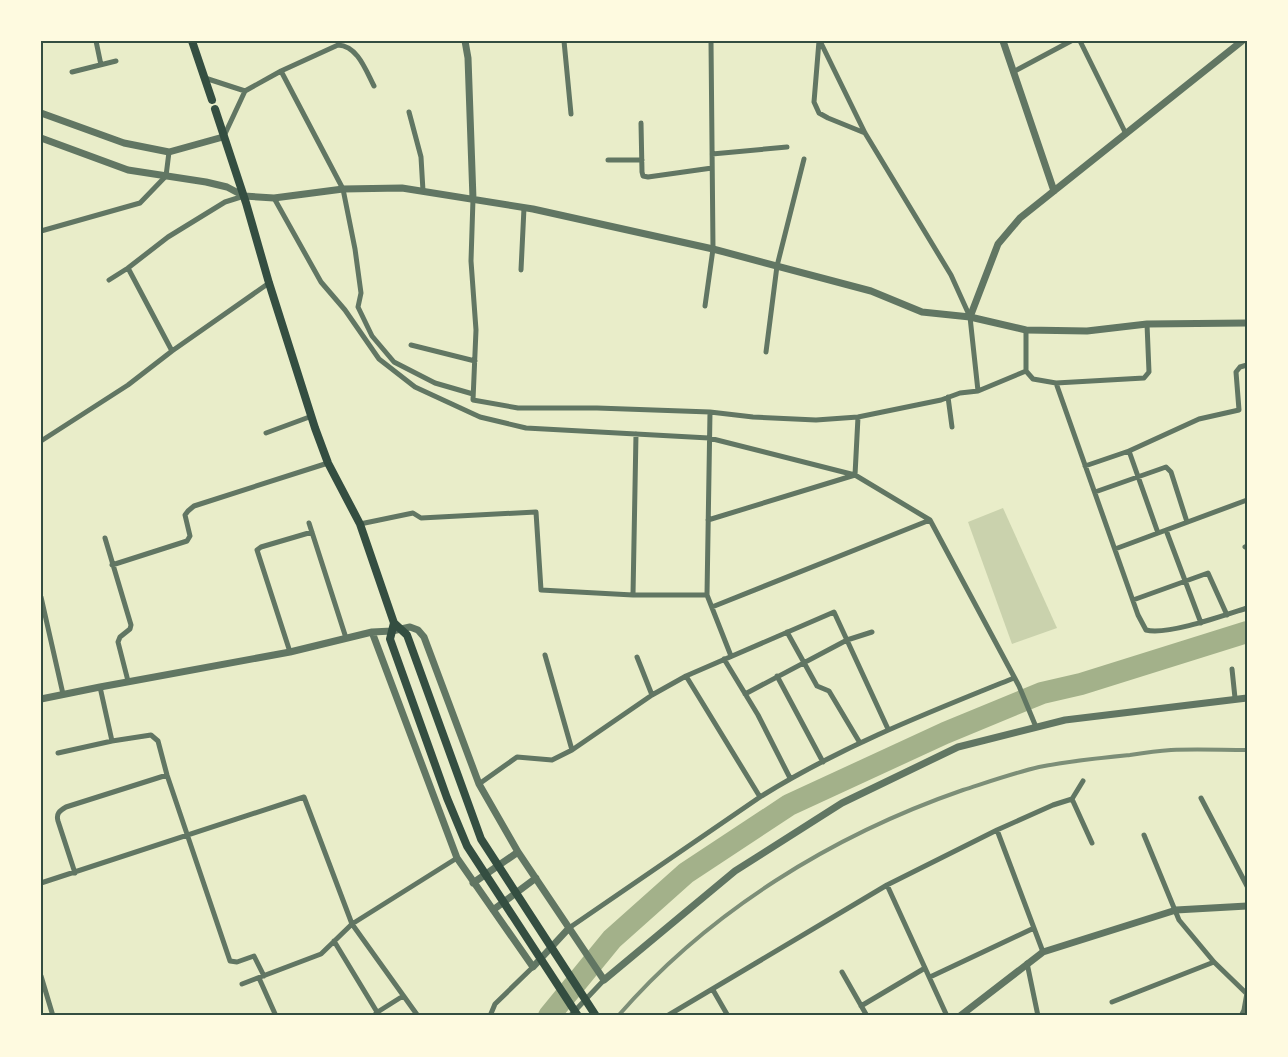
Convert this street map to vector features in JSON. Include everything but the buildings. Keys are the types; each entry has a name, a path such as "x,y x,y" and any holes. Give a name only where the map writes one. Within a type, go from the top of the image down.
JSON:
{"main road":[{"path":"192,41 212,100"},
{"path":"214,109 244,196 269,283 312,416 328,463 360,524 447,798 467,846 578,1016"},
{"path":"394,630 407,635 481,839 596,1016"}],"street":[{"path":"96,41 101,65"},
{"path":"465,41 468,58 473,199 471,262 476,330 473,400 518,408 597,408 710,412 753,417 816,420 858,417 948,397 978,390 1026,371"},
{"path":"564,41 571,114"},
{"path":"705,306 713,248 711,41"},
{"path":"819,41 865,133 951,274 970,317 978,390"},
{"path":"819,41 814,102 819,113 865,133"},
{"path":"1003,41 1054,191"},
{"path":"1013,72 1071,41"},
{"path":"1080,41 1126,134"},
{"path":"970,317 998,244 1020,218 1242,41"},
{"path":"41,113 124,143 169,152 223,137 245,91 282,71 338,45 350,48 356,54 374,86"},
{"path":"72,72 116,61"},
{"path":"282,71 343,189 355,249 361,293 358,307 372,336 394,362 435,383 473,394"},
{"path":"204,78 245,91"},
{"path":"409,112 421,157 423,191"},
{"path":"641,122 643,176 648,177 712,168"},
{"path":"41,138 128,170 206,182 227,187 244,196"},
{"path":"712,154 787,147"},
{"path":"41,231 140,203 166,176 169,152"},
{"path":"766,352 777,266 804,159"},
{"path":"608,160 642,160"},
{"path":"109,280 128,268 168,236 225,202 244,196 274,198 343,189 402,188 524,208 713,248 871,291 922,312 970,317 1026,330 1087,331 1147,324 1247,323"},
{"path":"274,198 322,282 345,310 379,359 415,387 480,417 526,428 708,438 855,475 930,520 1019,686 1036,728"},
{"path":"521,270 524,208"},
{"path":"128,268 172,351"},
{"path":"41,441 128,385 172,351 269,283"},
{"path":"1026,330 1026,371 1033,379 1056,383 1144,378 1148,372 1147,324"},
{"path":"411,345 475,361"},
{"path":"1085,466 1129,451 1199,419 1240,410 1236,372 1240,367 1247,365"},
{"path":"1056,383 1133,600 1146,630 1152,632 1201,623 1247,608"},
{"path":"948,397 952,427"},
{"path":"710,412 708,438 707,595 731,656"},
{"path":"266,434 312,416"},
{"path":"855,475 858,417"},
{"path":"633,595 636,434"},
{"path":"1129,451 1158,533"},
{"path":"112,565 186,541 190,536 185,516 194,506 328,463"},
{"path":"1095,492 1164,467 1169,468 1187,522"},
{"path":"708,520 855,475"},
{"path":"1115,549 1247,500"},
{"path":"360,524 413,513 421,518 536,512 541,590 633,595 707,595"},
{"path":"712,607 930,520"},
{"path":"309,523 346,638"},
{"path":"1166,530 1201,623"},
{"path":"290,652 257,550 261,547 312,532"},
{"path":"105,538 131,625 130,629 118,639 128,681"},
{"path":"1133,600 1208,573 1227,615"},
{"path":"41,597 64,694"},
{"path":"479,784 518,757 552,760 572,750 652,695 686,676 834,612 888,729"},
{"path":"41,699 100,686 290,652 372,632 410,627 418,630 424,638 479,784 518,852 603,978"},
{"path":"372,632 457,858 533,967"},
{"path":"787,632 817,686 829,691 834,697 860,743"},
{"path":"745,694 847,640 872,632"},
{"path":"545,655 572,750"},
{"path":"637,657 652,695"},
{"path":"724,659 790,778"},
{"path":"1232,669 1235,698"},
{"path":"686,676 760,797"},
{"path":"777,676 823,762"},
{"path":"490,1016 495,1004 569,928 760,797 790,778 888,729 1014,678"},
{"path":"100,686 112,741"},
{"path":"570,1016 603,978 614,972 735,871 842,803 958,747 1065,720 1247,698"},
{"path":"58,753 112,741 147,735 154,736 158,741 167,775 230,961 236,962 254,956 276,1016"},
{"path":"75,873 58,821 58,813 66,808 167,775"},
{"path":"668,1016 887,885 997,830 1053,805 1072,799 1083,781"},
{"path":"41,884 304,797 352,924 418,1016"},
{"path":"1201,798 1247,886"},
{"path":"1072,799 1092,843"},
{"path":"997,830 1043,952"},
{"path":"1144,835 1179,920 1214,962 1247,993 1245,1011 1241,1016"},
{"path":"474,883 518,852"},
{"path":"242,984 321,954 352,924 457,858"},
{"path":"493,910 536,878"},
{"path":"887,885 947,1016"},
{"path":"960,1016 1043,952 1176,910 1247,906"},
{"path":"930,977 1034,928"},
{"path":"334,941 376,1014 403,996"},
{"path":"1112,1002 1214,962"},
{"path":"1027,963 1038,1016"},
{"path":"861,1006 926,968"},
{"path":"842,972 867,1016"},
{"path":"41,976 53,1016"},
{"path":"713,990 728,1016"}],"green space":[{"path":"1003,508 1057,628 1012,644 968,522"}],"waterway":[{"path":"549,1016 612,939 686,873 789,805 945,733 1042,693 1081,684 1247,632"}],"railway":[{"path":"618,1016 654,978 692,943 733,910 776,880 821,854 915,808 991,781 1050,765 1171,750 1247,750"}]}
